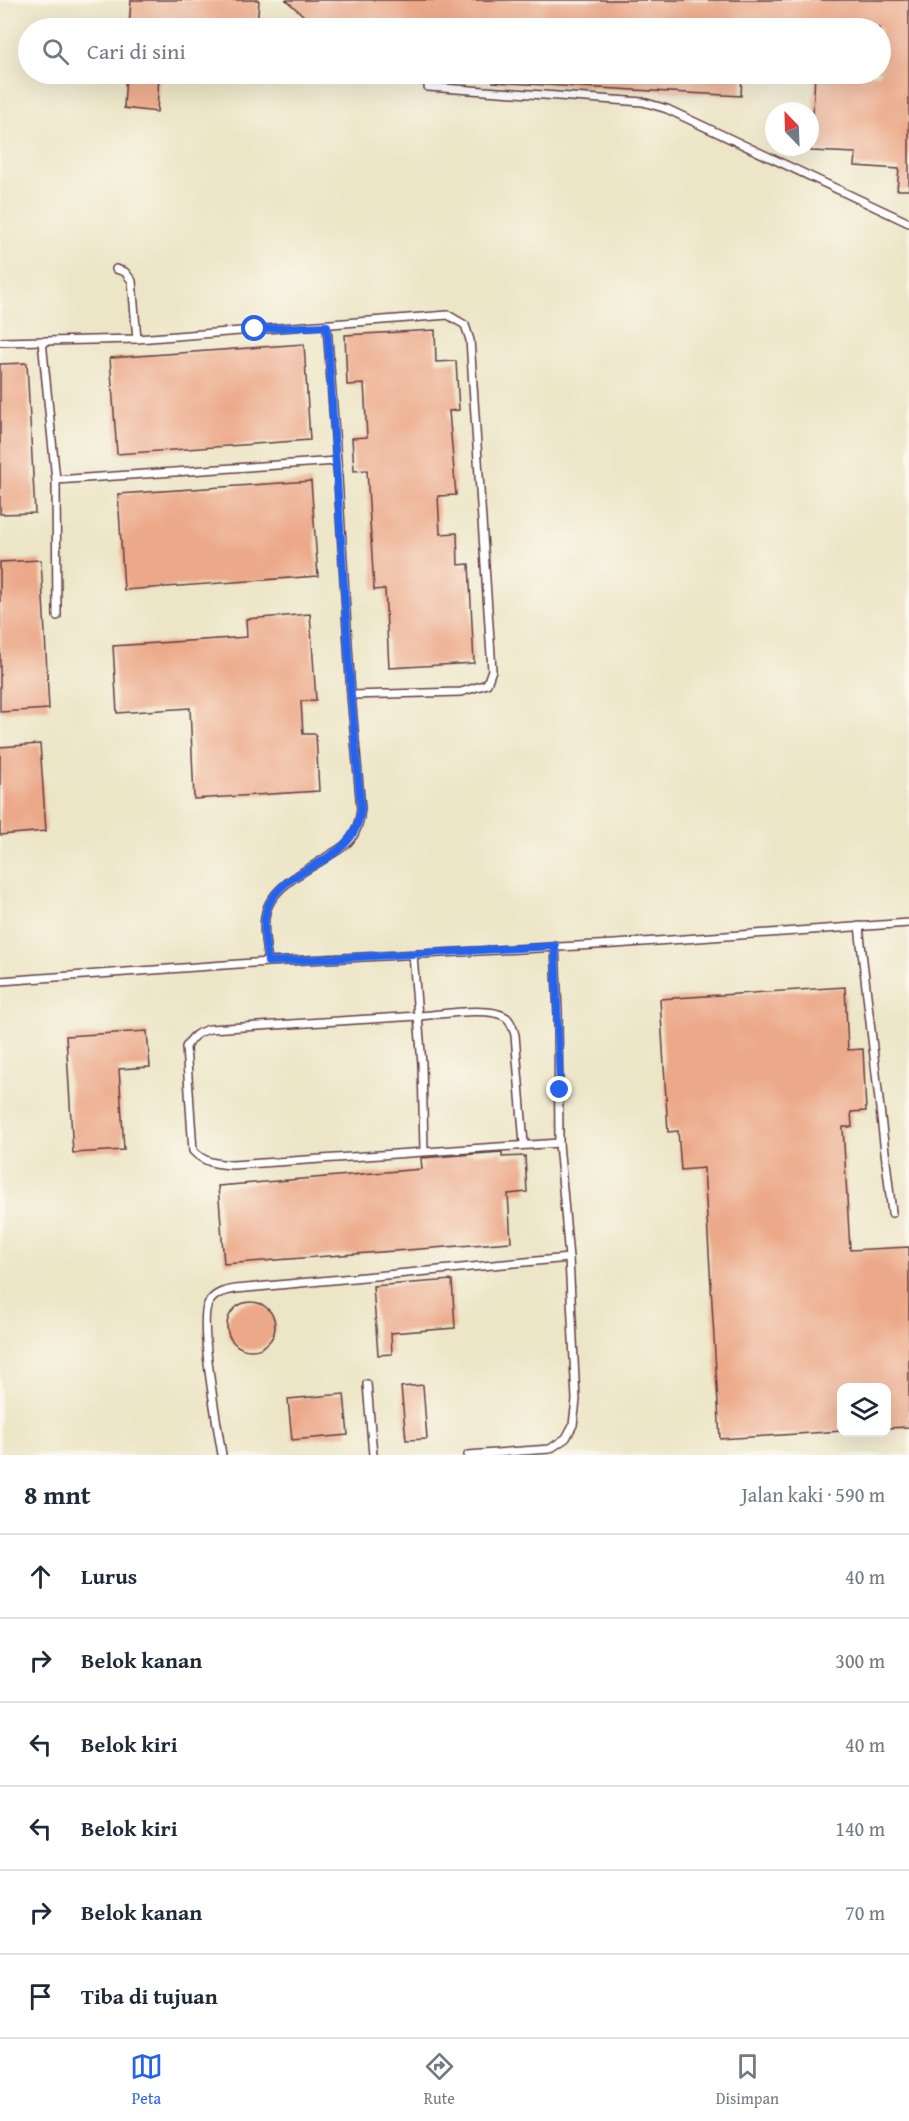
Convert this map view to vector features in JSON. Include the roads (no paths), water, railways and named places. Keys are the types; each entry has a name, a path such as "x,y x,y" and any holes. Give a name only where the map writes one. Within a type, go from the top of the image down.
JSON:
{"lane":[{"path":"428,87 642,102 668,109 909,223"},
{"path":"116,269 125,272 132,281 137,339"},
{"path":"0,342 137,339 448,315 465,325 470,340 492,670 487,684 460,692 351,695"},
{"path":"268,962 265,921 268,907 277,892 342,848 352,838 360,819 361,809 351,695 327,326"},
{"path":"42,341 56,480 57,616"},
{"path":"56,480 337,461"},
{"path":"0,981 268,962 627,943 909,922"},
{"path":"859,926 892,1213"},
{"path":"468,1455 550,1449 566,1438 573,1425 576,1400 559,1143 559,1035 555,946"},
{"path":"413,955 422,1064 424,1151"},
{"path":"524,1144 515,1035 511,1023 506,1017 496,1012 210,1029 201,1031 192,1037 186,1047 193,1151 211,1163 232,1165 559,1143"},
{"path":"222,1455 205,1320 208,1304 217,1293 235,1289 568,1258"},
{"path":"367,1384 373,1455"}]}
